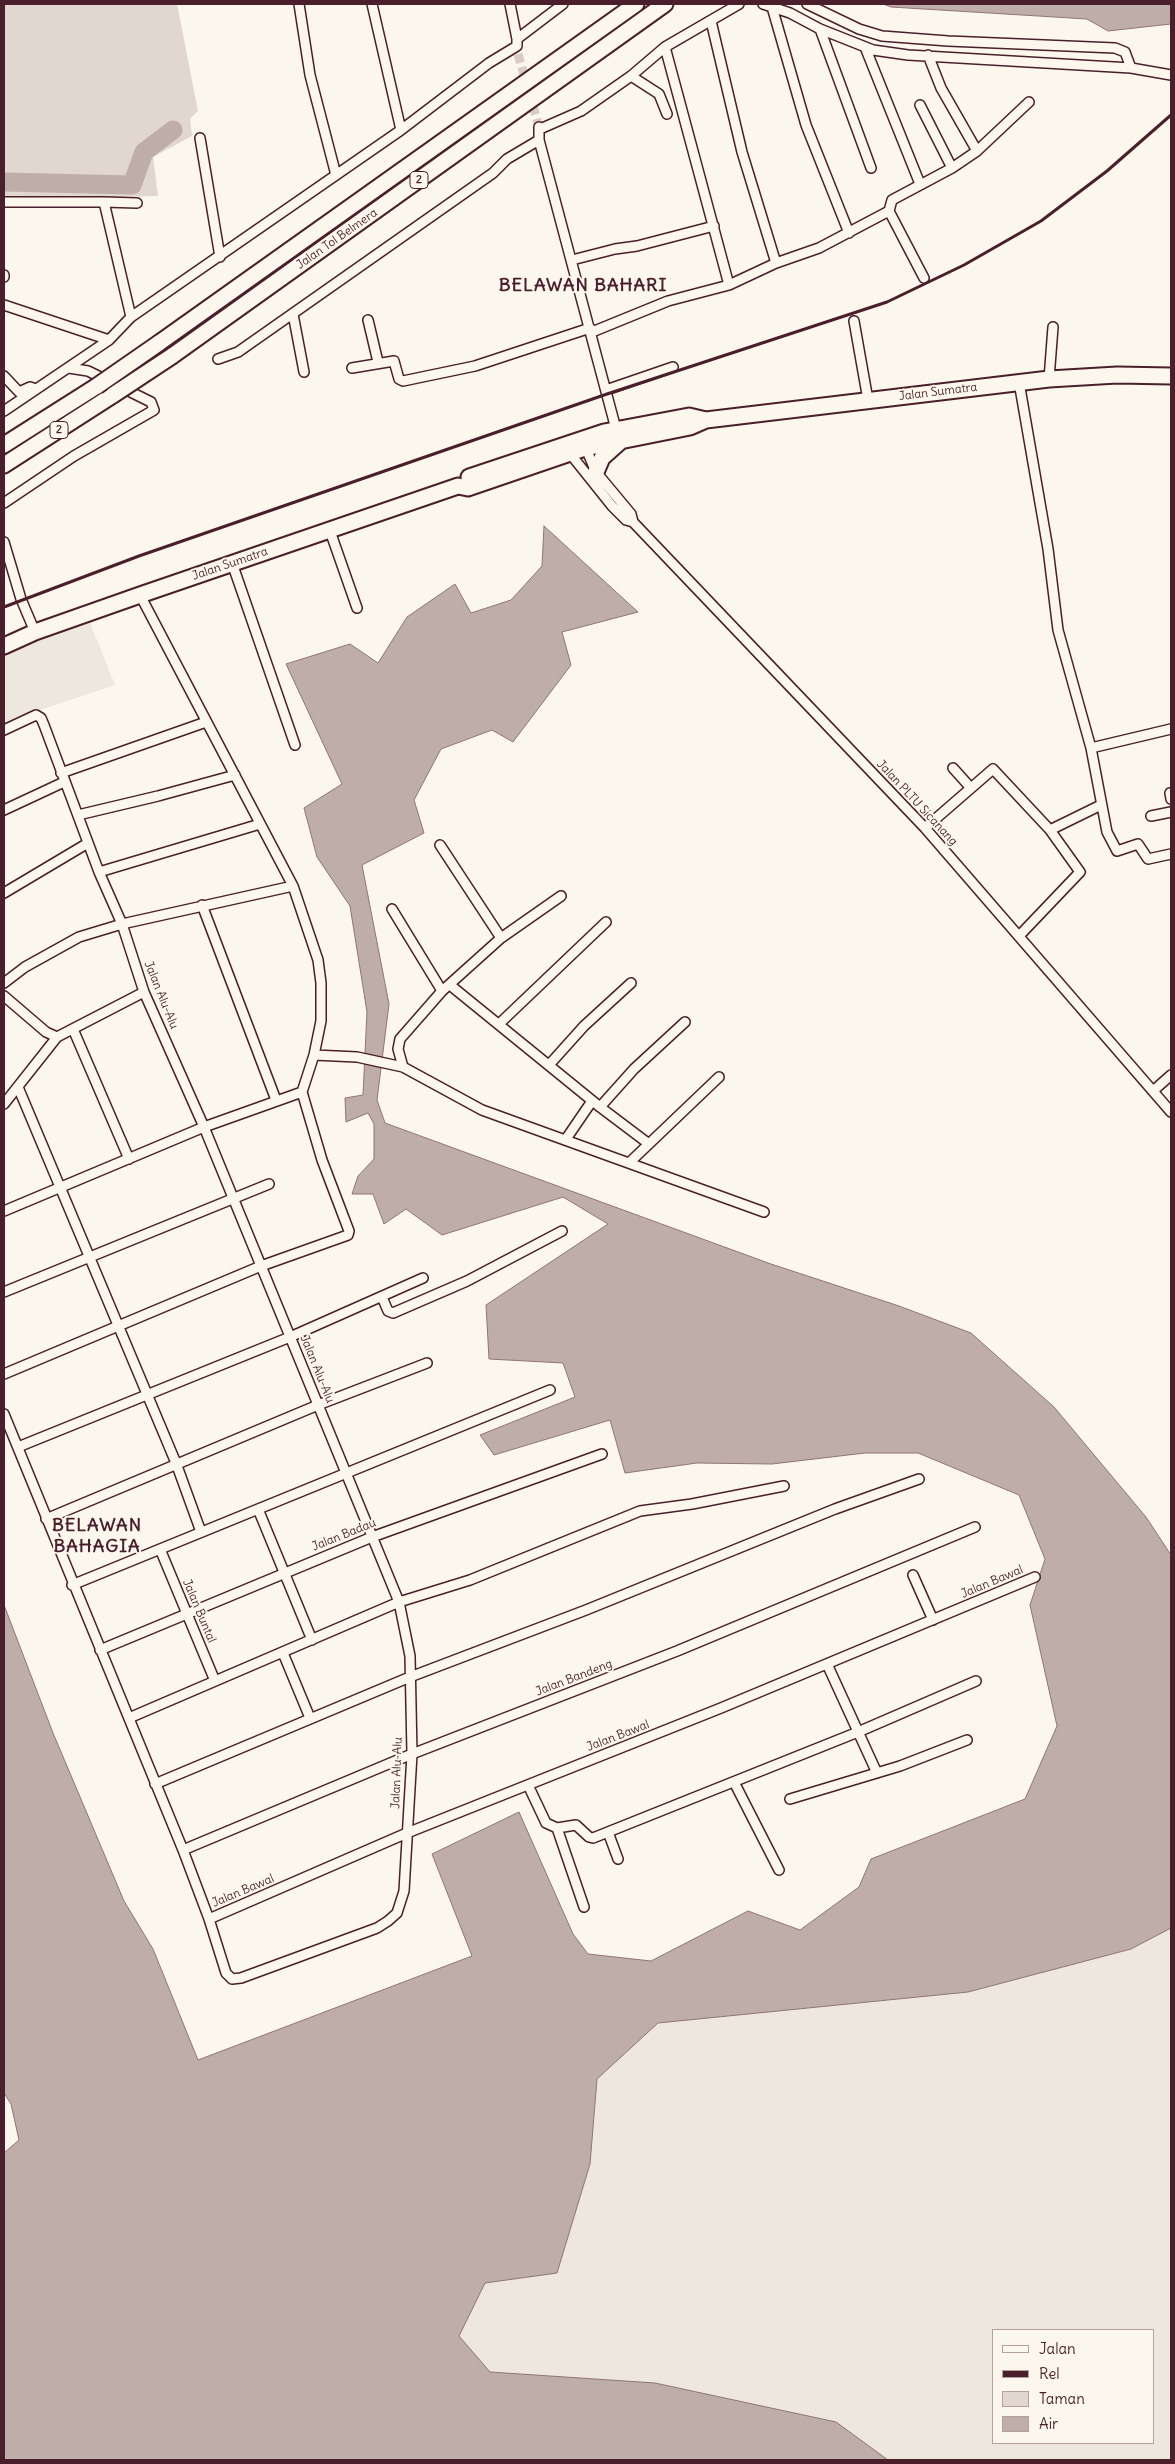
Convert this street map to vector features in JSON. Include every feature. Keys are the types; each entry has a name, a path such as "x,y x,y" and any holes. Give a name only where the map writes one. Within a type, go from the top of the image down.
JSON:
{"highway":[{"name":"Jalan Tol Belmera","path":"4,445 97,386 636,4"},
{"name":"Jalan Tol Belmera","path":"4,465 172,356 665,4"},
{"name":"Jalan Sumatra","path":"4,646 35,632 458,486 468,488 583,443 619,435 690,427 706,420 1019,382 1117,375 1171,376"},
{"path":"596,472 619,435"}],"street":[{"path":"299,4 310,75 336,175"},
{"path":"372,4 401,130"},
{"path":"510,4 517,46"},
{"path":"4,411 106,341 131,317 401,130 489,63 517,46 563,4"},
{"path":"619,435 538,140 540,128 581,111 632,76 665,47 739,4"},
{"path":"807,4 859,29 882,36 1115,48 1125,52 1131,68"},
{"path":"767,5 790,13 820,29 866,47 908,55 1131,68 1171,75"},
{"path":"767,5 806,125 849,233"},
{"path":"711,21 742,152 776,263"},
{"path":"820,29 871,168"},
{"path":"665,47 729,285"},
{"path":"866,47 920,184"},
{"path":"928,55 946,96 977,150"},
{"path":"632,76 659,94 667,114"},
{"path":"924,278 889,211 892,200 952,168 977,150 1029,102"},
{"path":"920,105 952,168"},
{"path":"200,138 220,257"},
{"path":"218,359 238,352 293,314 298,308 494,173 507,159 538,140"},
{"path":"4,202 137,203"},
{"path":"104,202 131,317"},
{"path":"352,368 378,362 394,361 399,379 411,379 475,366 591,330 668,301 729,285 776,263 818,248 889,211"},
{"path":"572,260 615,249 638,246 714,226"},
{"path":"4,305 106,341"},
{"path":"293,314 304,372"},
{"path":"368,320 378,362"},
{"path":"854,321 868,400"},
{"path":"1049,379 1053,327"},
{"path":"4,502 74,456 154,410 151,402 88,371 70,367"},
{"path":"606,390 673,367"},
{"path":"4,376 19,392 30,387 35,390"},
{"path":"1019,382 1048,548 1058,630 1092,748 1107,832 1117,851 1138,844 1148,859 1171,854"},
{"name":"Jalan PLTU Sicanang","path":"583,443 596,472 631,514 633,522 925,828 1171,1112"},
{"name":"Jalan PLTU Sicanang","path":"567,448 612,506 626,520 633,522"},
{"path":"330,531 357,608"},
{"path":"4,542 21,599 35,632"},
{"path":"232,563 295,745"},
{"path":"4,1374 261,1266 348,1235 349,1232 322,1160 302,1092 314,1056 321,1021 321,982 318,960 293,886 140,595"},
{"name":"Jalan Alu-Alu","path":"4,730 32,716 38,716 44,725 99,872 122,924 144,992 234,1198 399,1602 408,1641 412,1754 404,1891 397,1913 377,1928 242,1978 232,1979 226,1972 210,1919"},
{"path":"61,773 206,722"},
{"path":"1092,748 1171,729"},
{"path":"953,768 970,787"},
{"path":"925,828 989,770 997,771 1050,830 1080,872 1019,936"},
{"path":"78,815 235,775"},
{"path":"4,810 64,782"},
{"path":"1050,830 1101,805"},
{"path":"1151,816 1171,812"},
{"path":"99,872 260,824"},
{"path":"4,893 88,843"},
{"path":"440,844 501,938"},
{"path":"4,983 24,967 79,937 122,924 293,886"},
{"path":"403,1067 398,1049 400,1039 442,991 501,938 561,896"},
{"path":"202,905 276,1100"},
{"path":"392,909 442,991"},
{"path":"499,1024 606,922"},
{"path":"549,1066 584,1026 631,983"},
{"path":"450,984 549,1066 649,1144"},
{"path":"4,1104 57,1037 144,992"},
{"path":"4,996 46,1032 57,1037"},
{"path":"600,1107 634,1070 685,1022"},
{"path":"73,1029 129,1159"},
{"path":"314,1056 357,1057 392,1063 403,1067 482,1110 566,1138 764,1212"},
{"path":"1153,1091 1171,1074"},
{"path":"630,1162 720,1077"},
{"path":"18,1087 176,1464 201,1532"},
{"path":"4,1212 204,1127 302,1092"},
{"path":"566,1138 592,1100"},
{"path":"4,1292 269,1184"},
{"path":"382,1297 388,1311 393,1312 467,1281 562,1231"},
{"path":"18,1447 290,1337 423,1278"},
{"path":"46,1519 318,1404 427,1363"},
{"path":"72,1585 550,1390"},
{"path":"4,1414 72,1585 129,1718 210,1919"},
{"name":"Jalan Badau","path":"100,1650 372,1536 602,1454"},
{"path":"155,1784 410,1677 586,1610 835,1509 919,1479"},
{"path":"129,1718 399,1602 470,1580 640,1512 784,1486"},
{"path":"258,1509 312,1640"},
{"name":"Jalan Bandeng","path":"182,1850 412,1754 677,1651 974,1528"},
{"name":"Jalan Buntal","path":"160,1549 215,1682"},
{"path":"913,1575 933,1620"},
{"name":"Jalan Bawal","path":"210,1919 407,1833 827,1664 1035,1577"},
{"path":"283,1652 310,1718"},
{"path":"827,1664 877,1773"},
{"path":"528,1785 543,1819 550,1826 557,1828 576,1825 591,1838 858,1732 976,1681"},
{"path":"790,1799 877,1773 967,1740"},
{"path":"734,1782 779,1870"},
{"path":"557,1828 584,1907"},
{"path":"608,1832 618,1859"}],"shaded area":[{"path":"89,620 115,685 40,710 4,728 4,650"},
{"path":"1171,1881 1171,2460 848,2460 479,2395 427,2331 581,2067 678,1995"}],"green space":[{"path":"4,4 177,4 198,111 190,119 192,136 153,157 158,196 4,199"}],"water":[{"path":"883,4 1171,4 1171,24 1108,31 1087,19 891,7"},
{"path":"544,526 638,612 562,632 571,665 513,742 492,730 441,749 414,800 424,833 362,865 389,1004 377,1100 385,1123 771,1264 899,1306 971,1333 1054,1407 1146,1517 1171,1555 1171,1928 1131,1949 968,1992 658,2023 597,2079 590,2164 557,2273 485,2283 459,2336 490,2372 655,2383 836,2422 888,2460 4,2460 4,2153 19,2140 11,2104 4,2093 4,1605 53,1733 124,1901 153,1949 198,2060 472,1956 432,1854 519,1812 573,1934 588,1954 651,1961 748,1911 800,1930 859,1887 871,1859 1025,1799 1057,1726 1030,1605 1045,1559 1019,1495 918,1453 865,1453 772,1464 697,1463 625,1473 610,1420 494,1455 480,1435 575,1397 563,1363 489,1359 486,1305 608,1224 563,1197 442,1235 406,1209 384,1224 373,1194 352,1194 358,1176 374,1159 374,1124 368,1113 346,1122 345,1098 363,1095 367,1012 350,906 317,857 304,808 342,784 286,664 350,644 378,663 407,617 455,584 471,613 511,600 542,566"}],"waterway":[{"path":"4,182 132,185 144,152 173,130"}],"tunnel":[{"path":"518,54 539,127"}],"railway":[{"path":"4,607 139,556 607,394 887,302 964,265 1041,221 1107,171 1171,115"}],"district":[{"name":"BELAWAN BAHARI","path":"583,286"},
{"name":"BELAWAN BAHAGIA","path":"97,1536"}]}
